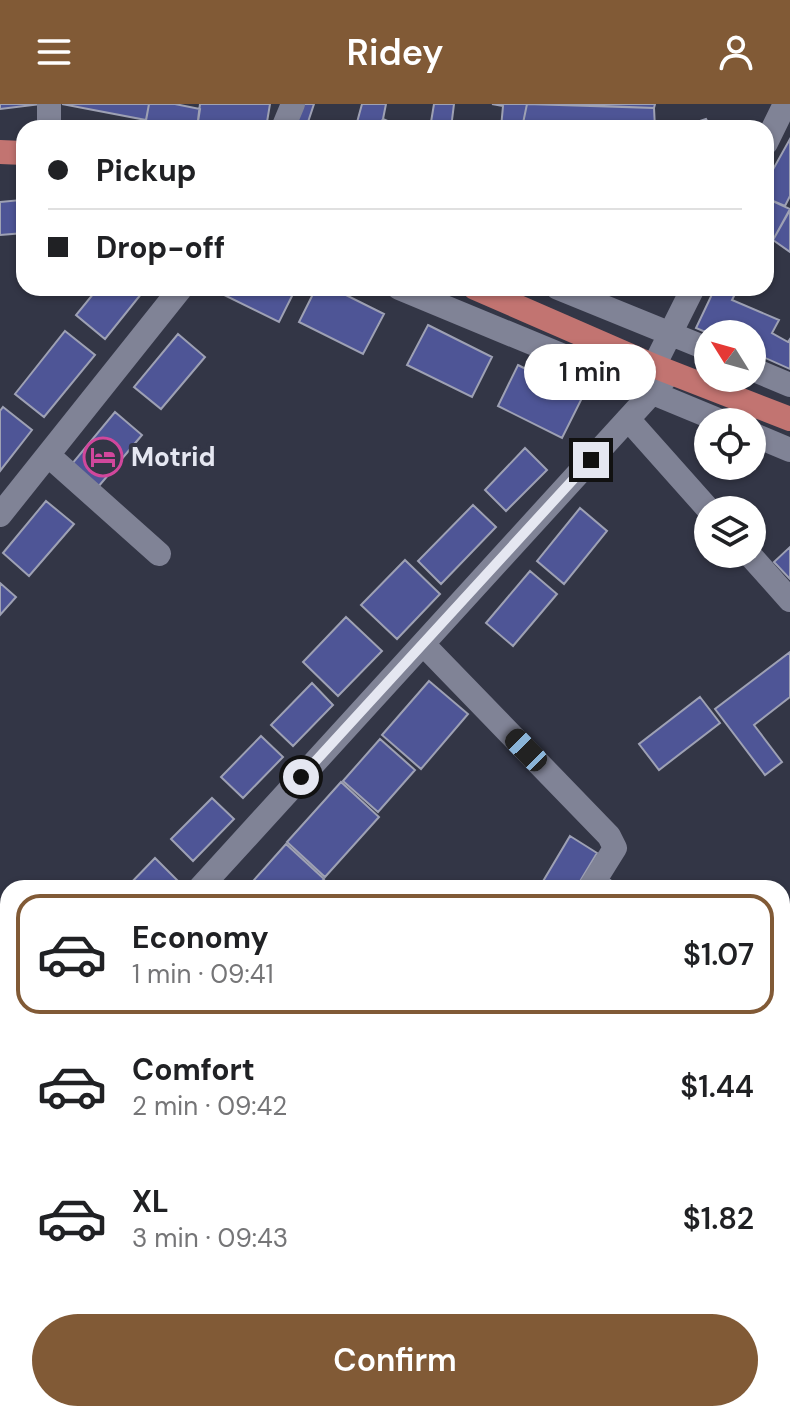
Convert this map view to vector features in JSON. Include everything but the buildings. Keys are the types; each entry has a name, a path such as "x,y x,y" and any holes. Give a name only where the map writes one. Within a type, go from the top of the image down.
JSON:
{"main road":[{"path":"493,296 662,369 790,419"}],"street":[{"path":"774,127 785,104"},
{"path":"0,515 175,296"},
{"path":"418,296 694,410"},
{"path":"578,296 694,343"},
{"path":"207,880 652,393 671,333 689,296"},
{"path":"766,375 790,385"},
{"path":"628,419 697,496"},
{"path":"766,440 790,450"},
{"path":"48,455 159,554"},
{"path":"761,568 790,600"},
{"path":"423,644 609,836 615,848 595,880"}],"place":[{"name":"Motrid","path":"103,457"}],"route":[{"path":"301,777 591,460"}]}
